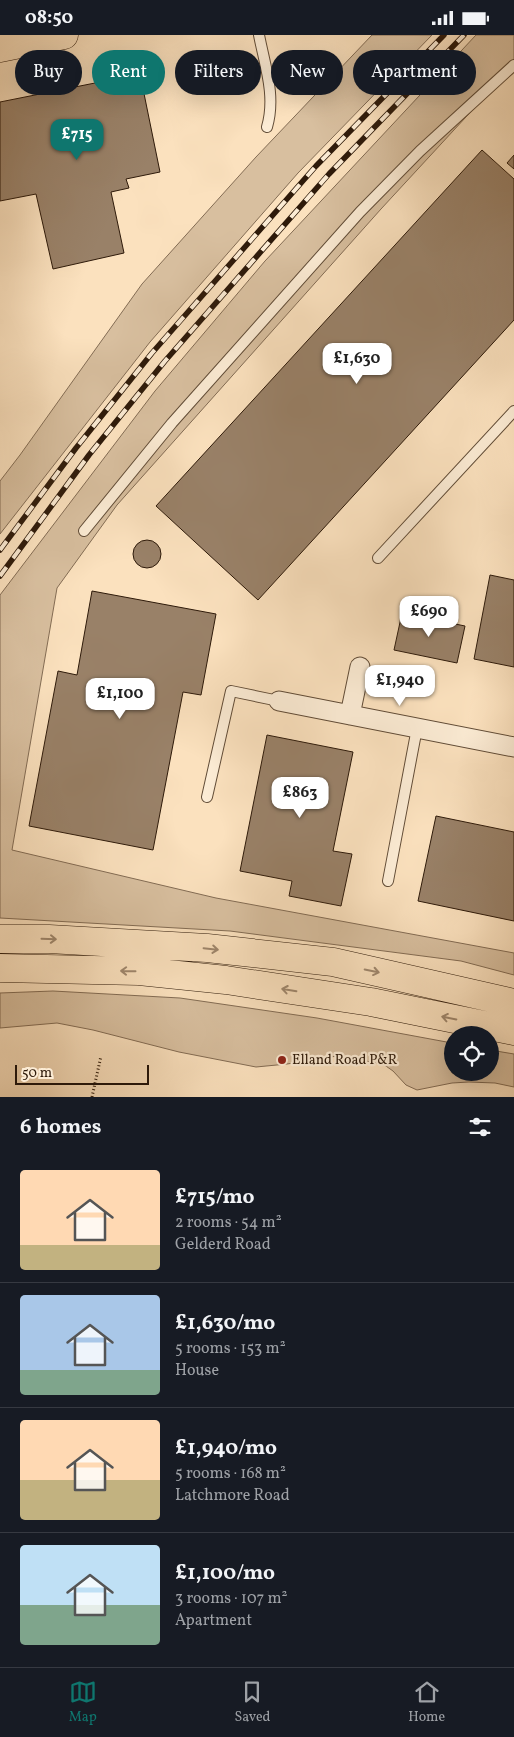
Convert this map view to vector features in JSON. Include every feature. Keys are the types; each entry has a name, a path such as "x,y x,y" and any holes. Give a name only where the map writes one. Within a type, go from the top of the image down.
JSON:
{"main road":[{"path":"0,48 50,36"},
{"path":"0,939 49,939 207,948 333,962 514,1003"},
{"path":"0,968 139,971 226,980 371,1003 514,1031"}],"street":[{"path":"350,715 360,667"},
{"path":"279,701 514,747"}],"lane":[{"path":"259,35 271,92 270,113 266,127"},
{"path":"84,531 172,423 360,212 420,151 514,65"},
{"path":"378,557 514,411"},
{"path":"207,797 230,691 279,701"},
{"path":"388,881 417,728"}],"path":[{"path":"92,1097 101,1056"}],"shaded area":[{"path":"372,35 432,35 417,50 358,50"},
{"path":"476,35 514,35 514,65 381,209 117,505 57,588 12,850 216,898 514,953 514,975 461,961 230,931 0,918 0,595 155,391 265,261 420,95 476,95 476,50 462,50"},
{"path":"353,55 353,95 374,95 298,173 150,342 0,534 0,481 142,284 256,157 315,95 343,95 343,66"},
{"path":"53,991 180,998 317,1018 444,1042 444,1081 499,1081 499,1052 514,1054 514,1087 495,1083 469,1082 452,1083 417,1090 406,1085 393,1071 383,1064 337,1056 256,1067 179,1052 93,1030 57,1023 0,1028 0,993"}],"building":[{"path":"92,84 92,95 144,95 160,172 126,179 129,188 111,192 124,253 53,269 36,194 0,201 0,102 35,95 82,95 82,86"},
{"path":"482,150 514,179 514,320 258,600 156,506"},
{"path":"514,155 514,169 507,163"},
{"path":"147,540 157,544 161,554 157,564 147,568 137,564 133,554 137,544"},
{"path":"490,575 514,580 514,667 474,659"},
{"path":"92,591 216,614 201,695 183,692 153,850 29,826 58,671 77,675"},
{"path":"402,613 465,626 457,663 394,650"},
{"path":"267,735 353,752 333,851 352,854 341,906 289,896 292,881 240,871"},
{"path":"436,816 514,832 514,921 418,901"}],"railway":[{"path":"0,550 76,448 152,353 316,166 444,35"},
{"path":"0,576 89,455 165,361 329,174 464,35"}],"place":[{"name":"Elland Road P&R","path":"282,1060"}]}
